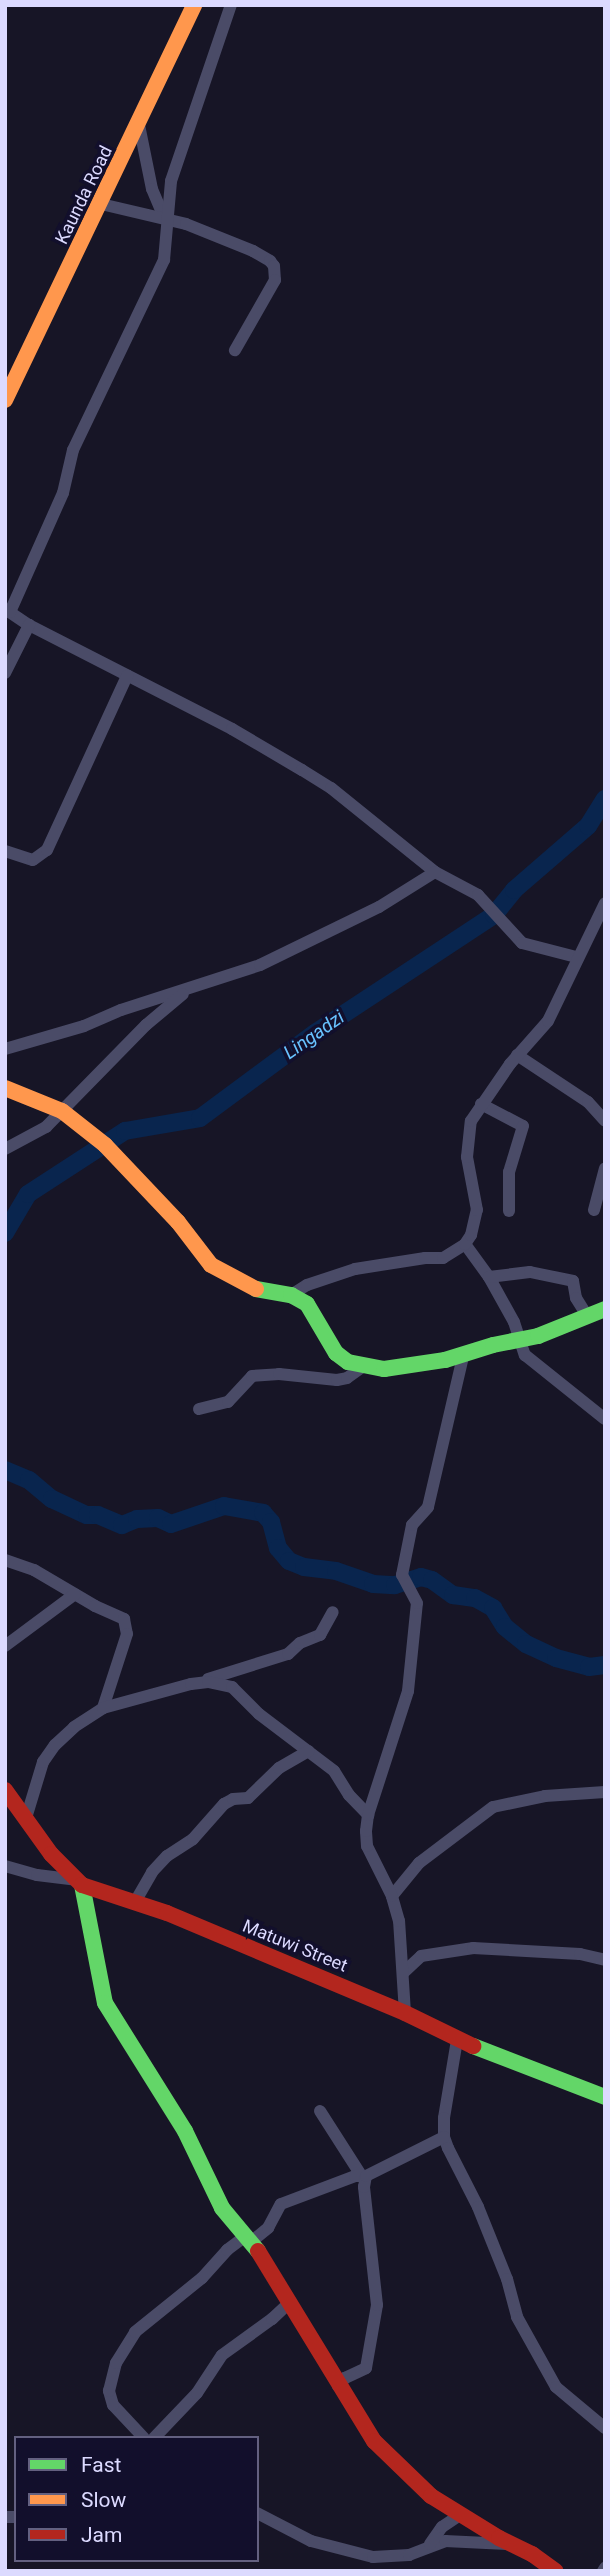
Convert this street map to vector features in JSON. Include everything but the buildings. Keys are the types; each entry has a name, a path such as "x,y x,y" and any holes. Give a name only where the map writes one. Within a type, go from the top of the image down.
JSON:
{"street":[{"name":"Kaunda Road","path":"5,400 139,125 194,5"},
{"path":"231,5 212,55 209,76 173,172 165,221 167,243 164,260 73,450 63,493 7,610 29,625 232,729 331,788 435,872 478,895 522,943 576,957"},
{"path":"139,125 152,190 165,221"},
{"path":"101,204 187,225 253,251 274,266 275,280 235,349"},
{"path":"5,673 29,625"},
{"path":"5,851 33,860 47,850 127,676"},
{"path":"5,1049 84,1026 121,1010 293,951 388,902 435,872"},
{"path":"291,1295 307,1285 355,1269 425,1258 443,1258 465,1244 477,1210 467,1157 467,1135 481,1104 517,1055 548,1021 576,957 600,920 605,903"},
{"path":"5,1149 46,1127 137,1034 188,989"},
{"path":"517,1055 588,1102 605,1121"},
{"path":"5,1088 62,1111 105,1145 178,1222 211,1265 264,1293 291,1295 312,1309 336,1353 362,1367 404,1367 463,1356 478,1349 518,1341 605,1309"},
{"path":"481,1104 523,1126 509,1172 509,1212"},
{"path":"594,1210 605,1168"},
{"path":"465,1244 489,1277 514,1322 518,1341 525,1355 605,1419"},
{"path":"489,1277 530,1272 573,1281 576,1298 588,1317"},
{"path":"404,2013 401,1928 392,1896 367,1846 368,1815 408,1691 417,1603 402,1575 412,1525 428,1507 463,1356"},
{"path":"199,1409 228,1402 252,1376 279,1374 337,1380 347,1378 362,1367"},
{"path":"5,1560 34,1570 95,1606 119,1615 127,1626 125,1643 103,1708"},
{"path":"5,1646 75,1594"},
{"path":"26,1818 49,1752 74,1727 103,1708 288,1654 300,1643 320,1635 333,1612"},
{"path":"191,1684 215,1683 233,1687 259,1714 338,1775 349,1794 368,1815"},
{"path":"135,1902 152,1872 167,1856 193,1839 224,1804 233,1799 248,1798 279,1768 308,1751"},
{"path":"5,1790 77,1882 105,2003 185,2131 222,2208 250,2238 374,2441 430,2496 532,2554 555,2571"},
{"path":"392,1896 419,1863 493,1807 545,1796 605,1793"},
{"path":"5,1867 77,1882"},
{"name":"Matuwi Street","path":"77,1882 135,1902 404,2013 457,2040 605,2097"},
{"path":"404,1972 421,1956 473,1948 580,1954 605,1960"},
{"path":"457,2040 447,2095 444,2137 478,2207 507,2279 517,2317 556,2387 605,2428"},
{"path":"320,2111 364,2176 377,2305 366,2368 345,2378 338,2386"},
{"path":"142,2436 113,2405 109,2391 116,2363 135,2332 202,2278 227,2250 268,2228 281,2204 364,2176 444,2137"},
{"path":"157,2436 197,2393 222,2355 272,2319 290,2302"},
{"path":"259,2514 312,2542 352,2553 398,2557 430,2544 459,2540 513,2545"},
{"path":"430,2544 442,2526 460,2515"}],"waterway":[{"name":"Lingadzi","path":"5,1233 28,1194 125,1131 200,1118 315,1033 494,915 514,890 588,826 605,799"},
{"path":"5,1470 29,1480 52,1499 87,1515 98,1515 122,1525 137,1519 158,1518 171,1524 224,1506 263,1513 271,1522 278,1548 289,1561 304,1567 336,1571 373,1584 395,1585 421,1577 432,1580 453,1595 475,1598 493,1608 505,1627 526,1644 556,1658 589,1667 605,1665"}],"traffic: fast":[{"path":"256,1289 291,1295 307,1304 336,1353 348,1362 384,1369 445,1360 493,1345 538,1336 605,1309"},
{"path":"82,1885 105,2003 185,2131 222,2208 258,2251"},
{"path":"473,2046 605,2097"}],"traffic: slow":[{"path":"5,400 194,5"},
{"path":"5,1088 62,1111 105,1145 178,1222 211,1265 256,1289"}],"traffic: jam":[{"path":"5,1790 51,1854 82,1885 167,1913 405,2013 473,2046"},
{"path":"258,2251 374,2441 431,2496 499,2538 532,2554 555,2571"}]}
